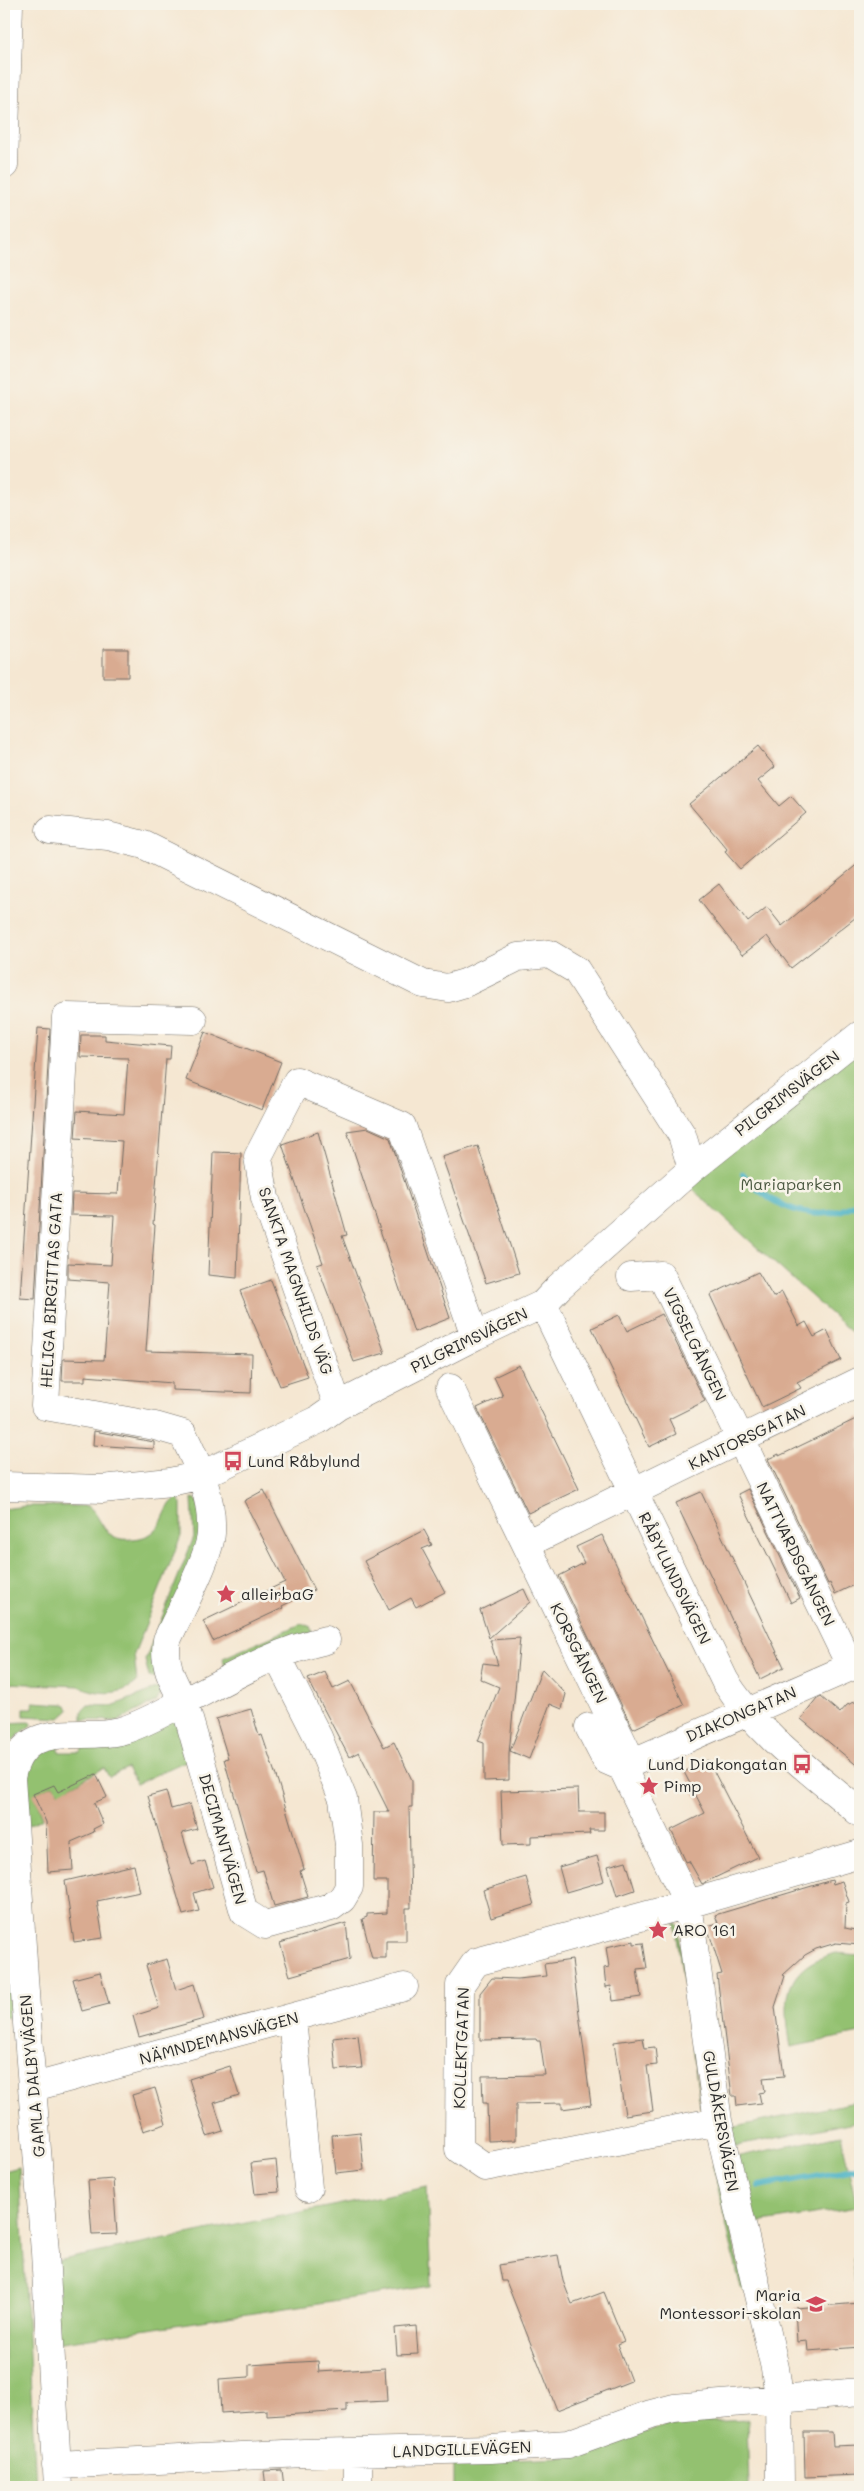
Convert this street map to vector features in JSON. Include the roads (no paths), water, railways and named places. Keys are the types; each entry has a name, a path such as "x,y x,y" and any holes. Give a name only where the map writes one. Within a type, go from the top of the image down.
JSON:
{"street":[{"path":"4,165 9,4"},
{"path":"50,830 108,836 144,845 423,984 448,988 465,983 518,957 549,954 576,970 682,1135 692,1169"},
{"name":"HELIGA BIRGITTAS GATA","path":"193,1020 66,1017 45,1406 155,1426 183,1434 202,1475"},
{"name":"PILGRIMSVÄGEN","path":"4,1486 102,1489 170,1482 202,1475 318,1420 338,1406 474,1336 543,1304 559,1287 692,1169 860,1035"},
{"name":"SANKTA MAGNHILDS VÄG","path":"338,1406 265,1198 258,1157 297,1081 402,1126 474,1336"},
{"name":"VIGSELGÅNGEN","path":"631,1277 661,1275 741,1440"},
{"name":"RÅBYLUNDSVÄGEN","path":"543,1304 726,1682 746,1712 802,1764 860,1813"},
{"name":"KANTORSGATAN","path":"633,1492 860,1381"},
{"name":"KORSGÅNGEN","path":"450,1388 526,1544 627,1764"},
{"name":"NATTVARDSGÅNGEN","path":"741,1440 856,1665"},
{"path":"184,1702 170,1676 165,1651 167,1640 206,1554 212,1534 211,1516 202,1475"},
{"path":"526,1544 633,1492"},
{"name":"GAMLA DALBYVÄGEN","path":"57,2476 34,2088 12,1814 11,1790 13,1769 22,1752 32,1743 46,1736 119,1731 138,1725 300,1646 326,1640"},
{"name":"DECIMANTVÄGEN","path":"184,1702 244,1912 265,1925 331,1907 342,1899 349,1887 349,1845 345,1806 340,1788 318,1737 278,1656"},
{"name":"DIAKONGATAN","path":"627,1764 856,1665"},
{"path":"589,1727 606,1760 627,1764"},
{"name":"GULDÅKERSVÄGEN","path":"627,1764 688,1904 718,2121 775,2368 779,2398 780,2487"},
{"name":"KOLLEKTGATAN","path":"718,2121 485,2167 459,2150 460,1985 476,1962 688,1904 860,1854"},
{"name":"NÄMNDEMANSVÄGEN","path":"34,2088 292,2018 393,1993"},
{"path":"292,2018 308,2188"},
{"name":"LANDGILLEVÄGEN","path":"57,2476 304,2453 358,2453 568,2444 674,2408 860,2392"},
{"path":"358,2453 358,2487"}],"waterway":[{"path":"743,1174 767,1196 782,1205 797,1210 829,1213 845,1209 860,1201"},
{"path":"759,2186 860,2168"}],"place":[{"name":"Lund Råbylund","path":"233,1461"},
{"name":"alleirbaG","path":"226,1594"},
{"name":"Lund Diakongatan","path":"802,1764"},
{"name":"Pimp","path":"649,1786"},
{"name":"ARO 161","path":"658,1930"},
{"name":"Maria Montessori-skolan","path":"816,2304"}],"park label":[{"name":"Mariaparken","path":"791,1184"}]}
